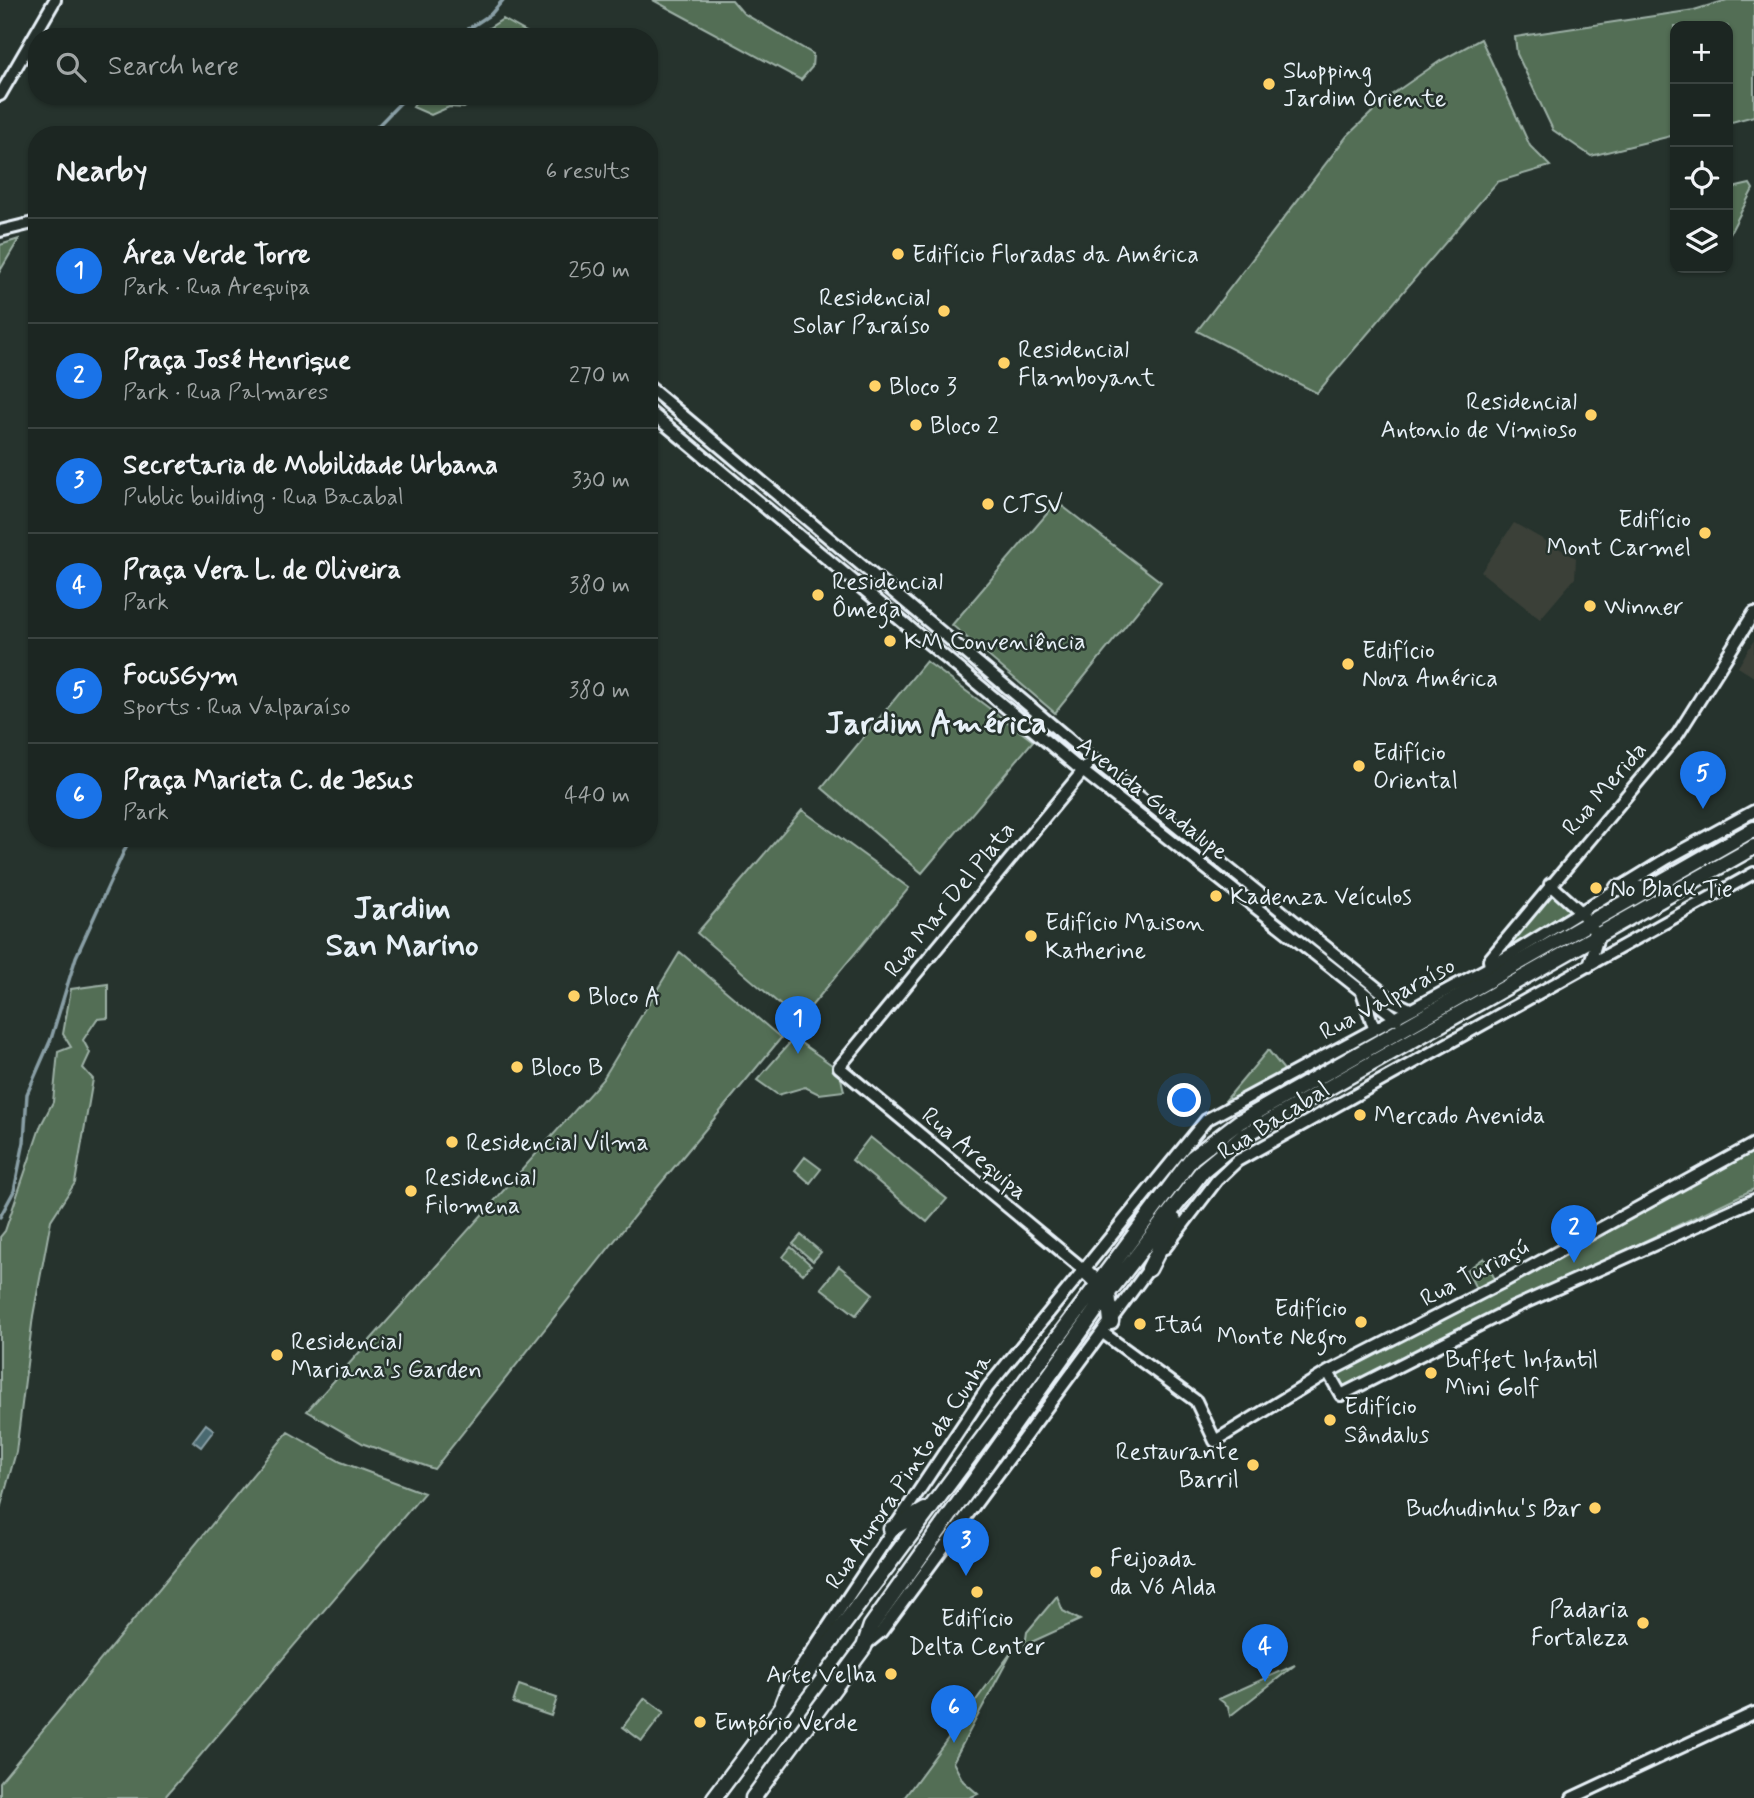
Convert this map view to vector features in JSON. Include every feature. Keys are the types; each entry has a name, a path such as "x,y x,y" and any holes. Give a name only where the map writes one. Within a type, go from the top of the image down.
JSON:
{"main road":[{"path":"753,1798 864,1647 871,1626 1192,1158 1215,1139 1754,830"},
{"path":"714,1798 781,1705 793,1695 929,1508 1103,1288 1203,1170 1245,1135 1754,847"},
{"path":"1724,864 1754,854"},
{"path":"1618,888 1649,889"},
{"path":"1149,1269 1203,1170"},
{"path":"1084,1270 1103,1288 1107,1328"},
{"path":"891,1529 929,1508"}],"street":[{"path":"39,28 55,0"},
{"path":"0,95 28,47"},
{"path":"0,231 28,224"},
{"name":"Avenida Guadalupe","path":"658,395 1093,758 1393,1001 1410,1010"},
{"name":"Avenida Guadalupe","path":"658,418 1084,770 1394,1017 1443,1046"},
{"name":"Rua Merida","path":"1490,964 1550,884 1678,734 1754,613"},
{"name":"Rua Mar Del Plata","path":"839,1068 1093,758"},
{"name":"Rua Valparaíso","path":"1084,1270 1206,1120 1410,1010 1754,811"},
{"name":"Rua Bacabal","path":"864,1647 881,1632 1149,1269 1217,1180 1237,1161 1754,873"},
{"path":"1550,884 1591,923 1598,937 1589,966"},
{"path":"1362,992 1374,1028"},
{"name":"Rua Arequipa","path":"839,1068 1084,1270"},
{"name":"Rua Turiaçú","path":"1107,1328 1196,1401 1216,1441 1328,1372 1501,1283 1754,1144"},
{"path":"1328,1372 1342,1395 1515,1307 1754,1200"},
{"name":"Rua Aurora Pinto da Cunha","path":"781,1705 786,1690 988,1387 1084,1270"},
{"path":"1572,1798 1754,1713"}],"shaded area":[{"path":"1514,523 1576,558 1575,578 1540,619 1481,572"},
{"path":"1754,640 1754,677 1738,667"}],"green space":[{"path":"653,0 732,0 743,13 813,54 812,67 801,80"},
{"path":"1727,0 1754,0 1754,116 1733,122 1733,21 1670,21 1670,136 1591,156 1553,130 1517,54 1515,37 1694,10"},
{"path":"503,19 519,28 489,28"},
{"path":"1481,39 1530,146 1550,166 1497,182 1317,393 1197,331 1347,136 1387,98 1440,61"},
{"path":"468,105 464,108 449,107 431,115 413,107"},
{"path":"1750,184 1753,189 1733,227 1733,210 1733,188"},
{"path":"19,239 0,271 0,245"},
{"path":"1057,502 1161,582 1055,713 952,625"},
{"path":"926,661 1033,741 922,873 822,788"},
{"path":"802,810 909,888 799,1021 697,933"},
{"path":"1551,893 1573,912 1506,951"},
{"path":"680,952 781,1038 646,1201 434,1469 364,1444 307,1411 603,1079"},
{"path":"108,984 108,1018 97,1019 83,1040 90,1053 83,1068 93,1079 75,1183 51,1220 33,1316 16,1452 0,1509 0,1237 5,1231 41,1125 53,1102 58,1052 71,1047 63,1034 71,989"},
{"path":"794,1038 839,1070 844,1091 819,1094 805,1087 778,1095 757,1080"},
{"path":"1268,1050 1285,1071 1220,1107"},
{"path":"870,1137 947,1199 927,1222 852,1160"},
{"path":"1754,1149 1754,1189 1504,1308 1342,1391 1333,1374 1588,1243"},
{"path":"805,1157 821,1169 810,1183 795,1170"},
{"path":"801,1235 821,1252 813,1261 793,1244"},
{"path":"791,1247 811,1265 803,1274 783,1257"},
{"path":"1484,1258 1496,1281 1477,1291 1467,1270"},
{"path":"839,1266 873,1294 856,1315 821,1288"},
{"path":"288,1432 341,1462 424,1493 164,1798 0,1798 0,1782"},
{"path":"1057,1596 1063,1611 1080,1620 1025,1645 1027,1632"},
{"path":"1013,1650 953,1762 963,1781 978,1794 969,1798 904,1798"},
{"path":"1295,1665 1230,1716 1228,1706 1219,1699"},
{"path":"519,1685 557,1698 551,1716 513,1703"},
{"path":"645,1698 664,1712 642,1741 623,1727"}],"water":[{"path":"206,1424 214,1430 201,1447 193,1441"}],"waterway":[{"path":"470,28 491,14 503,0"},
{"path":"378,126 398,105"},
{"path":"0,1217 14,1191 24,1142 27,1094 51,1039 76,957 126,847"}],"place":[{"name":"Shopping Jardim Oriente","path":"1269,84"},
{"name":"Edifício Floradas da América","path":"898,254"},
{"name":"Residencial Solar Paraíso","path":"944,311"},
{"name":"Residencial Flamboyant","path":"1004,363"},
{"name":"Bloco 3","path":"875,386"},
{"name":"Residencial Antonio de Vimioso","path":"1591,415"},
{"name":"Bloco 2","path":"916,425"},
{"name":"CTSV","path":"988,504"},
{"name":"Edifício Mont Carmel","path":"1705,533"},
{"name":"Residencial Ômega","path":"818,595"},
{"name":"Winner","path":"1590,606"},
{"name":"KM Conveniência","path":"890,641"},
{"name":"Edifício Nova América","path":"1348,664"},
{"name":"Edifício Oriental","path":"1359,766"},
{"name":"FocusGym","path":"1703,809"},
{"name":"No Black Tie","path":"1596,888"},
{"name":"Kadenza Veículos","path":"1216,896"},
{"name":"Edifício Maison Katherine","path":"1031,936"},
{"name":"Bloco A","path":"574,996"},
{"name":"Área Verde Torre","path":"798,1054"},
{"name":"Bloco B","path":"517,1067"},
{"name":"Mercado Avenida","path":"1360,1115"},
{"name":"Residencial Vilma","path":"452,1142"},
{"name":"Residencial Filomena","path":"411,1191"},
{"name":"Praça José Henrique","path":"1574,1263"},
{"name":"Edifício Monte Negro","path":"1361,1322"},
{"name":"Itaú","path":"1140,1324"},
{"name":"Residencial Mariana's Garden","path":"277,1355"},
{"name":"Buffet Infantil Mini Golf","path":"1431,1373"},
{"name":"Edifício Sândalus","path":"1330,1420"},
{"name":"Restaurante Barril","path":"1253,1465"},
{"name":"Buchudinhu's Bar","path":"1595,1508"},
{"name":"Feijoada da Vó Alda","path":"1096,1572"},
{"name":"Secretaria de Mobilidade Urbana","path":"966,1576"},
{"name":"Edifício Delta Center","path":"977,1592"},
{"name":"Padaria Fortaleza","path":"1643,1623"},
{"name":"Arte Velha","path":"891,1674"},
{"name":"Praça Vera L. de Oliveira","path":"1265,1682"},
{"name":"Empório Verde","path":"700,1722"},
{"name":"Praça Marieta C. de Jesus","path":"954,1743"}],"district":[{"name":"Jardim América","path":"936,722"},
{"name":"Jardim San Marino","path":"402,926"}]}
